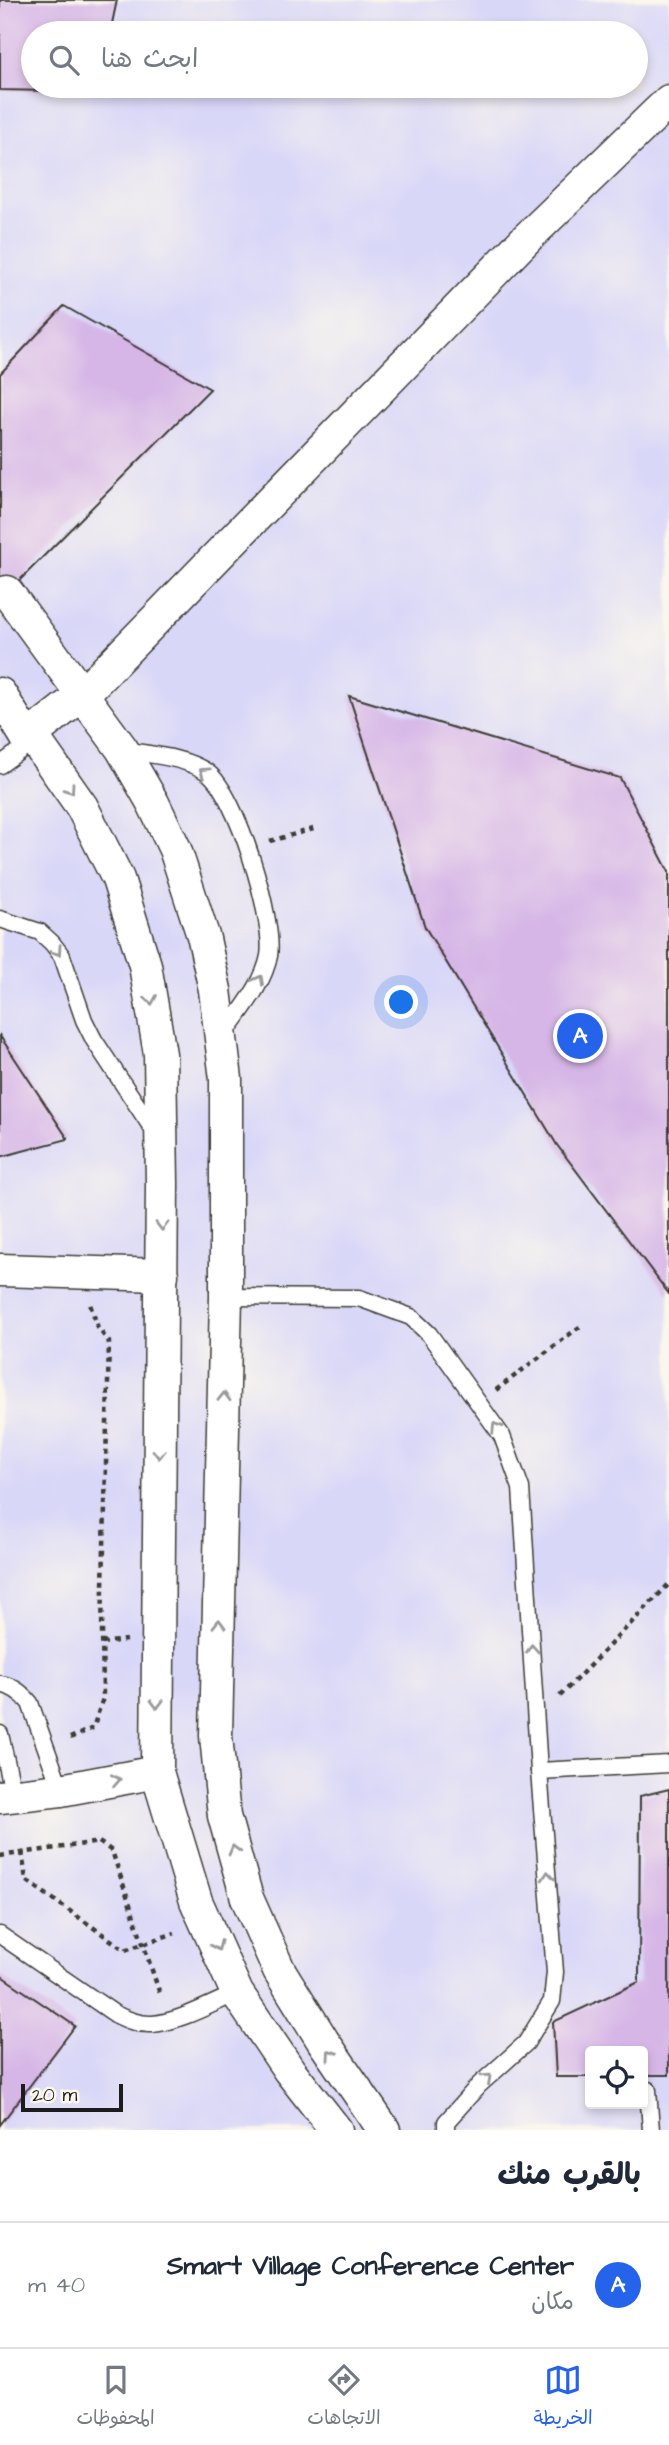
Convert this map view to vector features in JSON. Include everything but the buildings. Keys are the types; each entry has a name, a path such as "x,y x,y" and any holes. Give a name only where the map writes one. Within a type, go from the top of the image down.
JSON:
{"street":[{"path":"31,739 83,694 526,239 669,101"},
{"path":"7,592 122,750 153,803 176,849 204,939 223,1037 226,1079 226,1297 216,1736 224,1816 247,1898 279,1970 323,2041 384,2130"},
{"path":"0,694 82,807 118,879 147,978 160,1054 162,1275 157,1772 196,1901 237,1993 325,2125 350,2106 360,2094"},
{"path":"0,1270 162,1275"},
{"path":"7,1797 157,1772"}],"lane":[{"path":"0,765 31,739"},
{"path":"122,750 192,764 208,773 222,786 247,848 267,914 269,956 263,976 223,1037"},
{"path":"3,915 40,932 62,956 84,1020 94,1040 162,1144"},
{"path":"226,1297 359,1298 411,1317 429,1334 502,1436 521,1488 554,1960 552,2001 526,2043 479,2085 446,2122 446,2130"},
{"path":"0,1684 14,1688 30,1703 61,1790"},
{"path":"0,1734 7,1797"},
{"path":"539,1771 669,1764"},
{"path":"0,1935 115,2014 132,2022 151,2024 169,2021 237,1993"},
{"path":"648,2091 651,2130"}],"path":[{"path":"247,848 317,828"},
{"path":"46,1748 93,1728 103,1698 102,1628 109,1342 90,1310 87,1272"},
{"path":"480,1403 582,1325"},
{"path":"537,1721 669,1584"},
{"path":"0,1856 99,1842 112,1851 169,2021"},
{"path":"22,1852 26,1880 125,1950 206,1922"}],"shaded area":[{"path":"0,0 669,0 669,2130 0,2130"}],"place":[{"name":"Smart Village Conference Center","path":"580,1036"}]}
